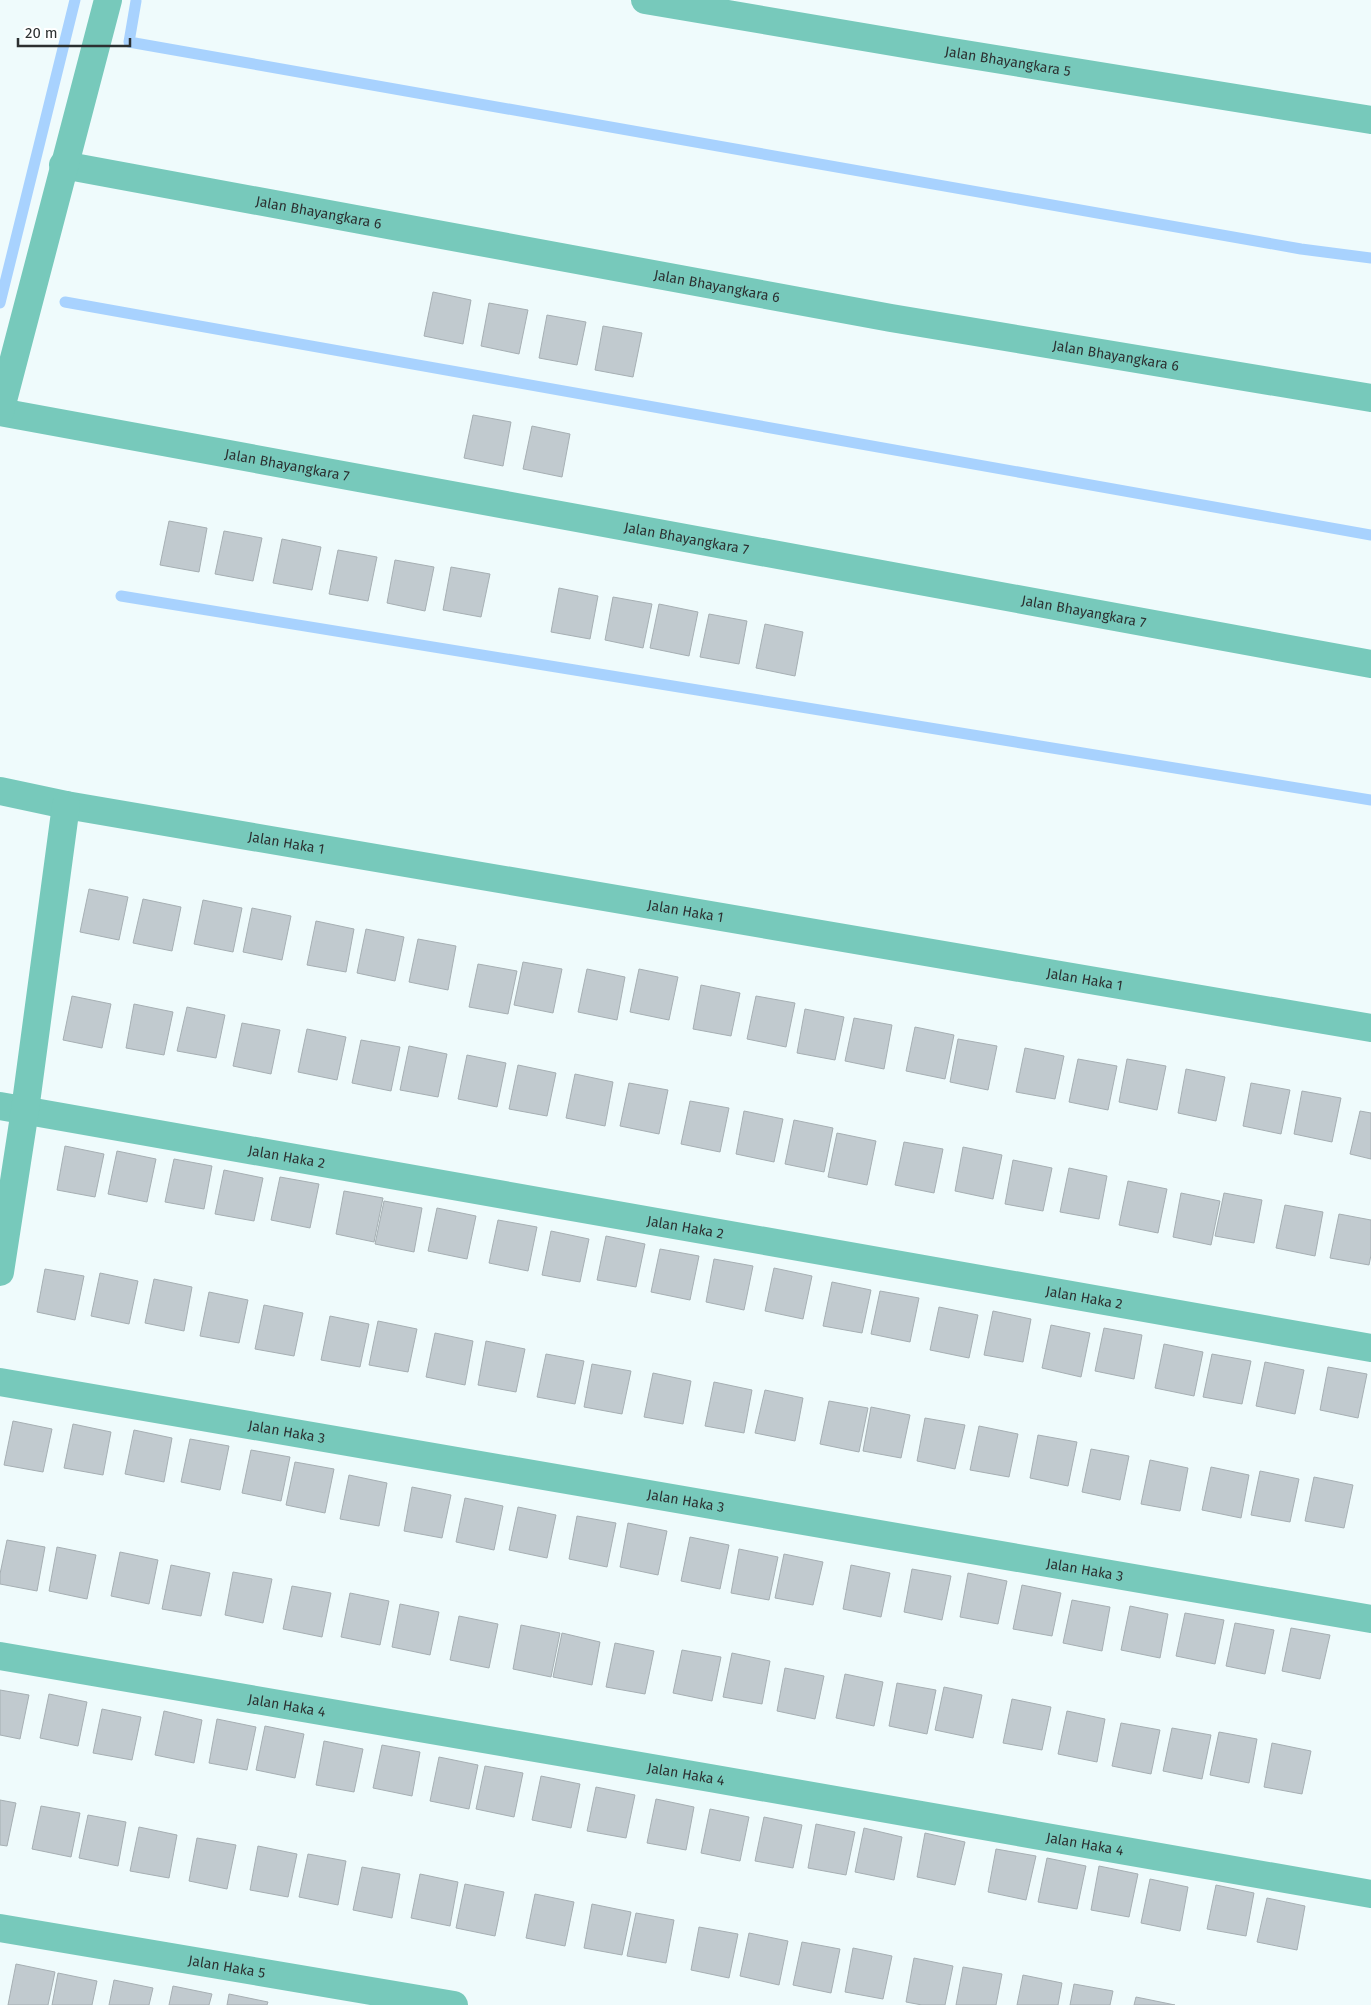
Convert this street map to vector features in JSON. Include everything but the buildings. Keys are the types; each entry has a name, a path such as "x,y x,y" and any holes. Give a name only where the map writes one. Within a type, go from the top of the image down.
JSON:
{"street":[{"path":"0,412 108,0"},
{"name":"Jalan Bhayangkara 5","path":"645,0 1371,120"},
{"name":"Jalan Bhayangkara 6","path":"64,165 891,318 1371,398"},
{"name":"Jalan Bhayangkara 7","path":"0,412 1371,664"},
{"name":"Jalan Haka 1","path":"0,791 66,805 1371,1028"},
{"path":"0,1272 12,1108 66,805"},
{"name":"Jalan Haka 2","path":"12,1108 1371,1348"},
{"name":"Jalan Haka 3","path":"0,1382 1371,1619"},
{"name":"Jalan Haka 4","path":"0,1656 1371,1894"},
{"name":"Jalan Haka 5","path":"0,1928 454,2005"}],"waterway":[{"path":"0,303 75,0"},
{"path":"136,1 129,42 1301,249 1371,258"},
{"path":"65,302 1371,535"},
{"path":"121,596 1371,800"}]}
